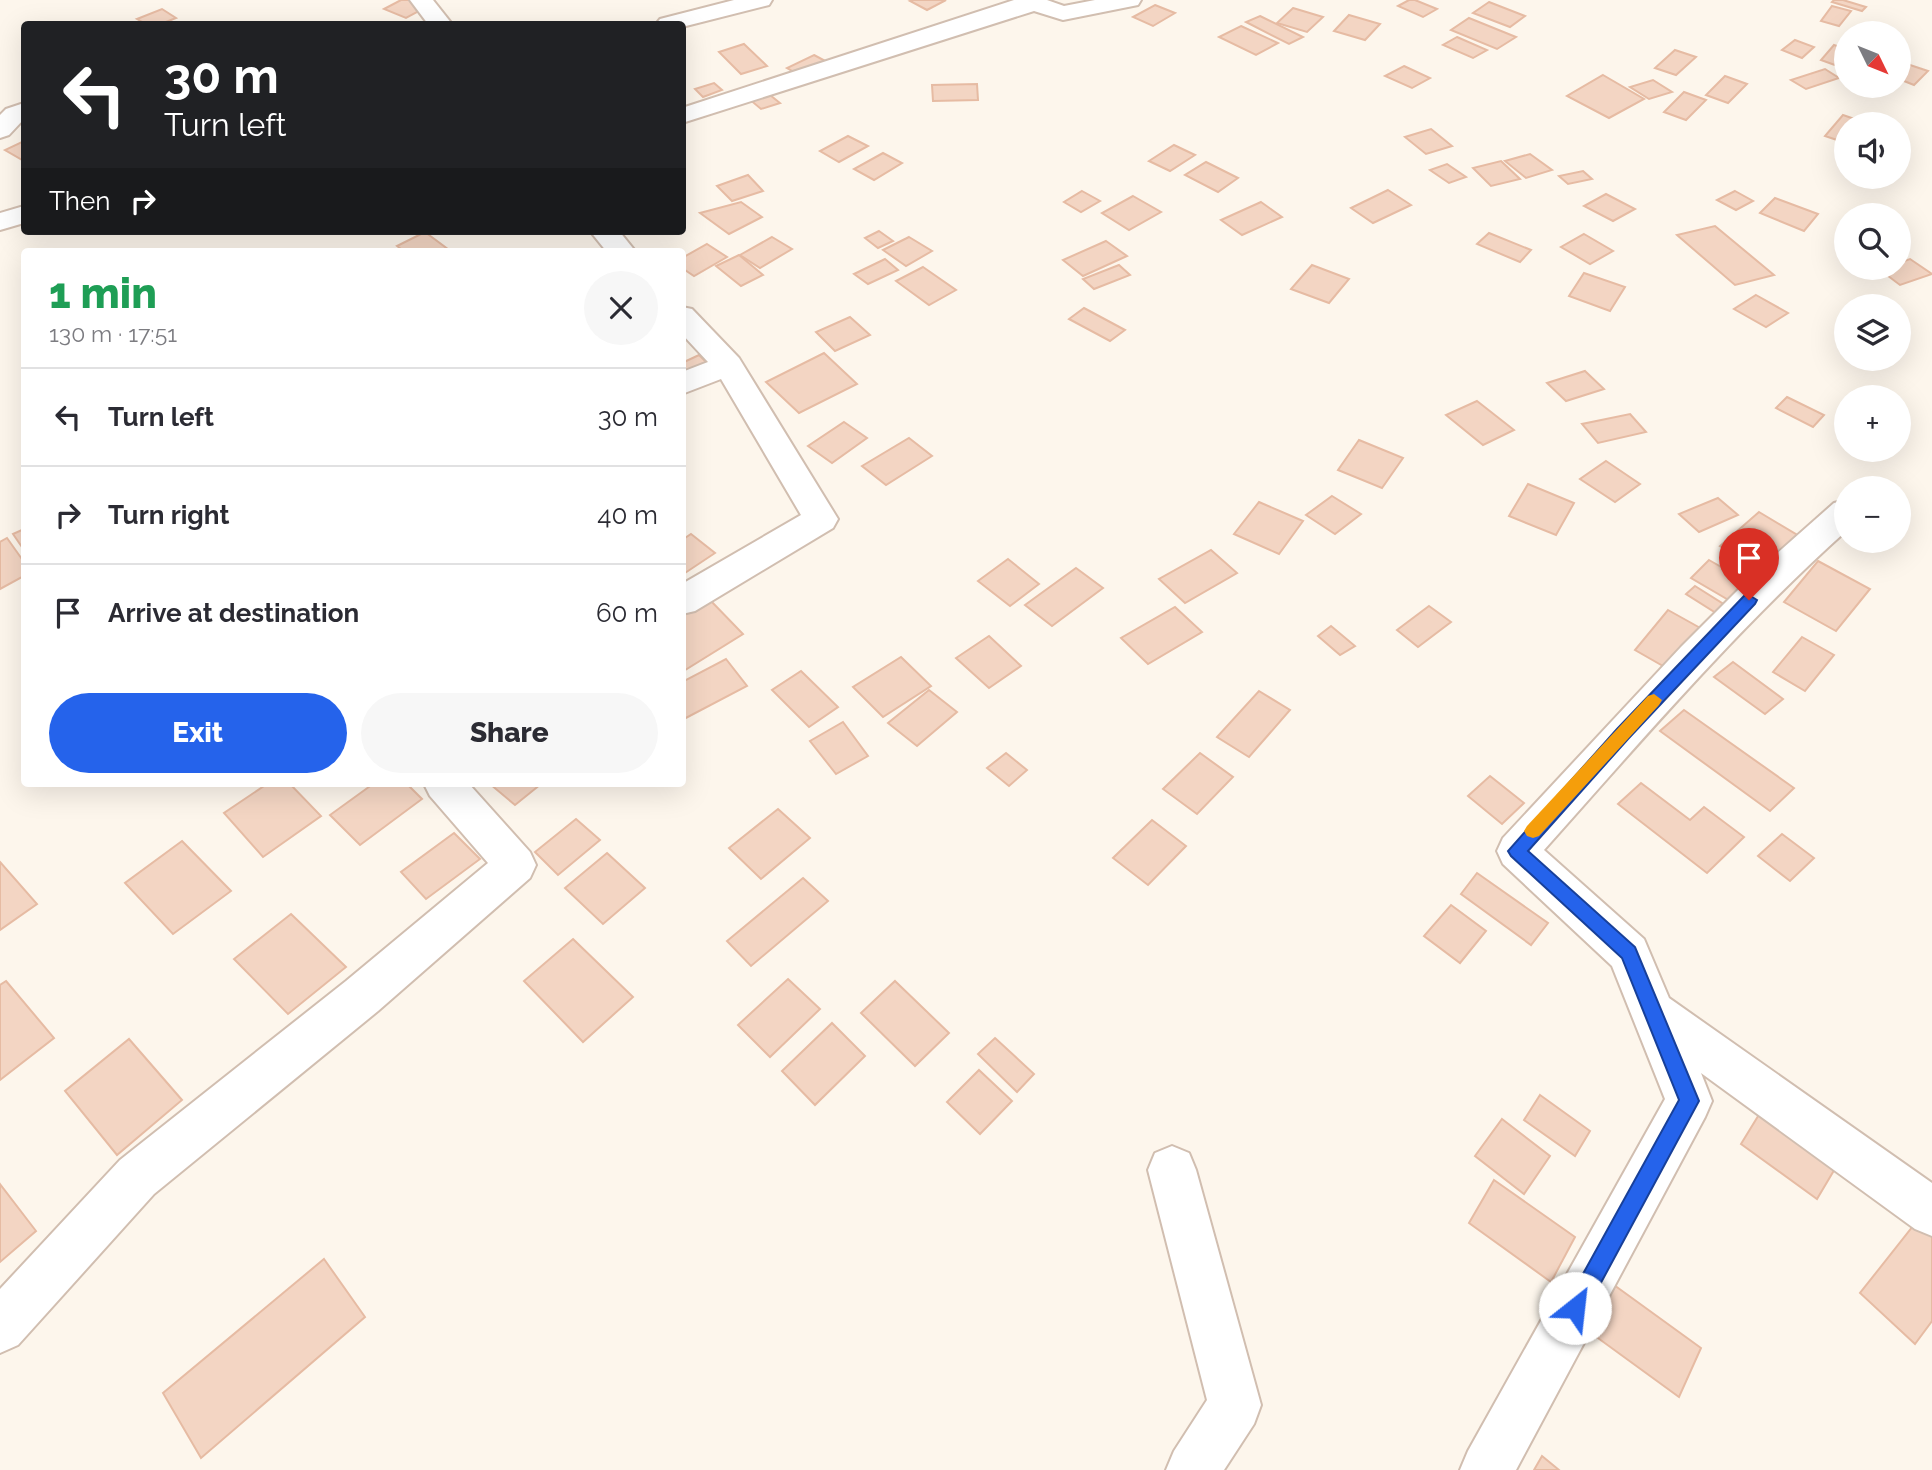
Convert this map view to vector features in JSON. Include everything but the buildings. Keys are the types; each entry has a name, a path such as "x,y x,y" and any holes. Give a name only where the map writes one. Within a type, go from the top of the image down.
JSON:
{"street":[{"path":"421,0 438,21"},
{"path":"680,21 761,0"},
{"path":"686,115 1029,2 1063,13 1130,0"},
{"path":"0,130 15,114 21,112"},
{"path":"0,222 21,215"},
{"path":"686,320 728,365 821,519 686,599"},
{"path":"686,382 728,365"},
{"path":"1487,1470 1689,1101 1629,953 1517,851 1703,647 1768,582 1834,523"},
{"path":"0,1326 137,1177 362,996 515,865 447,787"},
{"path":"1654,1013 1932,1212"},
{"path":"1172,1170 1235,1405 1193,1470"}],"slow traffic":[{"path":"1533,831 1654,700"}],"route":[{"path":"1575,1308 1689,1101 1629,953 1517,851 1622,734 1749,600"}]}
